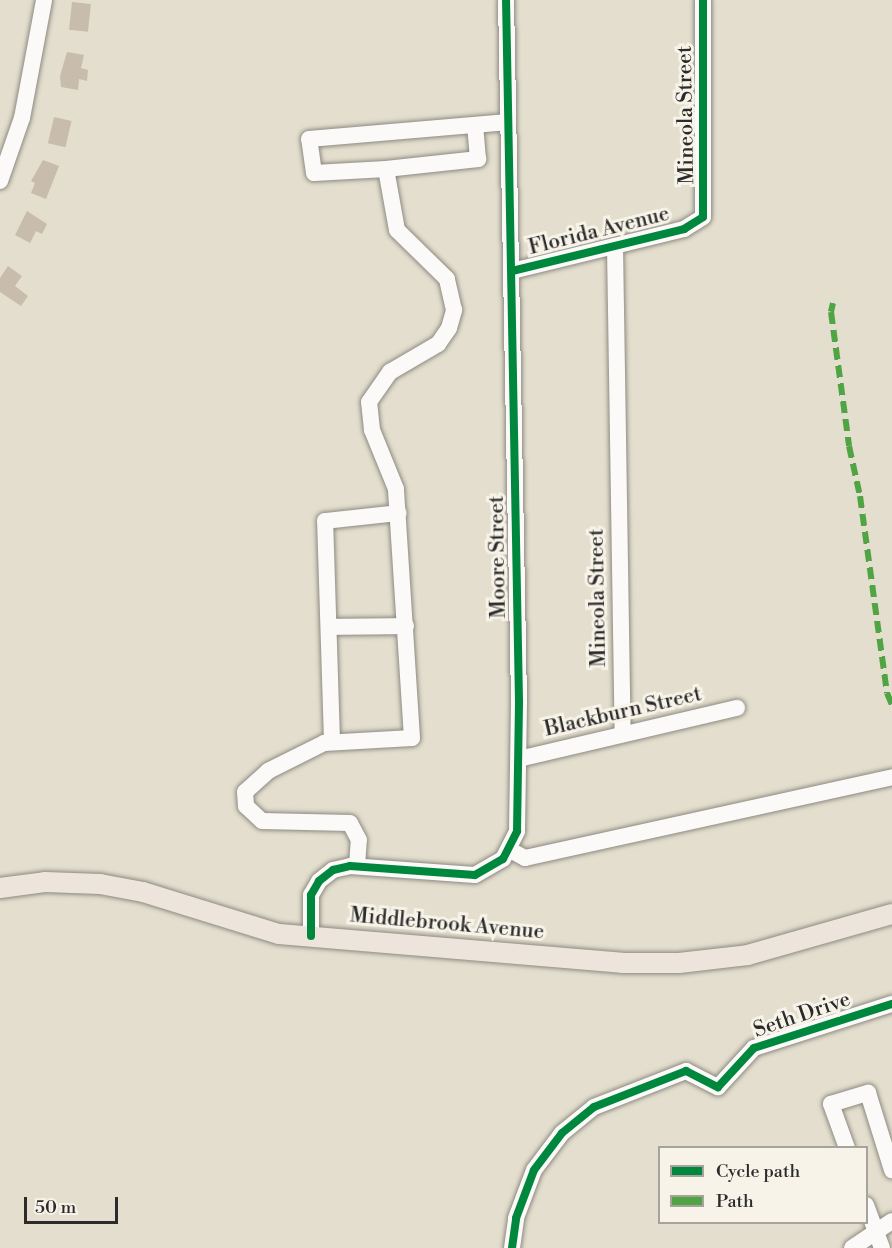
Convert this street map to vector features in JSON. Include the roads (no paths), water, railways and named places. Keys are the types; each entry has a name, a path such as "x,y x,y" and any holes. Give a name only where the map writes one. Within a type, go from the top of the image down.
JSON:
{"main road":[{"name":"Middlebrook Avenue","path":"0,888 57,882 119,886 258,930 599,961 679,963 776,949 892,914"}],"street":[{"path":"0,180 22,118 44,0"},
{"name":"Moore Street","path":"506,0 519,759 517,831 510,850"},
{"name":"Mineola Street","path":"695,225 705,212 703,0"},
{"path":"475,125 478,159 386,169 314,173 309,139 508,122"},
{"path":"357,866 358,840 350,823 270,824 256,818 245,800 248,787 258,778 332,741 412,738 399,513 390,469 372,430 369,402 390,372 438,344 449,328 454,310 447,279 397,230 386,169"},
{"name":"Florida Avenue","path":"512,271 695,225"},
{"name":"Mineola Street","path":"615,246 624,734"},
{"path":"332,741 326,521 399,513"},
{"path":"329,627 406,626"},
{"name":"Blackburn Street","path":"519,759 737,708"},
{"path":"311,936 309,902 317,883 337,868 357,866 470,876 497,865 510,850 525,858 892,777"},
{"name":"Seth Drive","path":"512,1248 516,1218 534,1170 562,1133 594,1107 686,1071 718,1087 754,1048 892,1004"},
{"path":"846,1146 831,1104 868,1093 892,1170"},
{"path":"868,1208 882,1248"},
{"path":"852,1248 875,1230 892,1221"}]}
